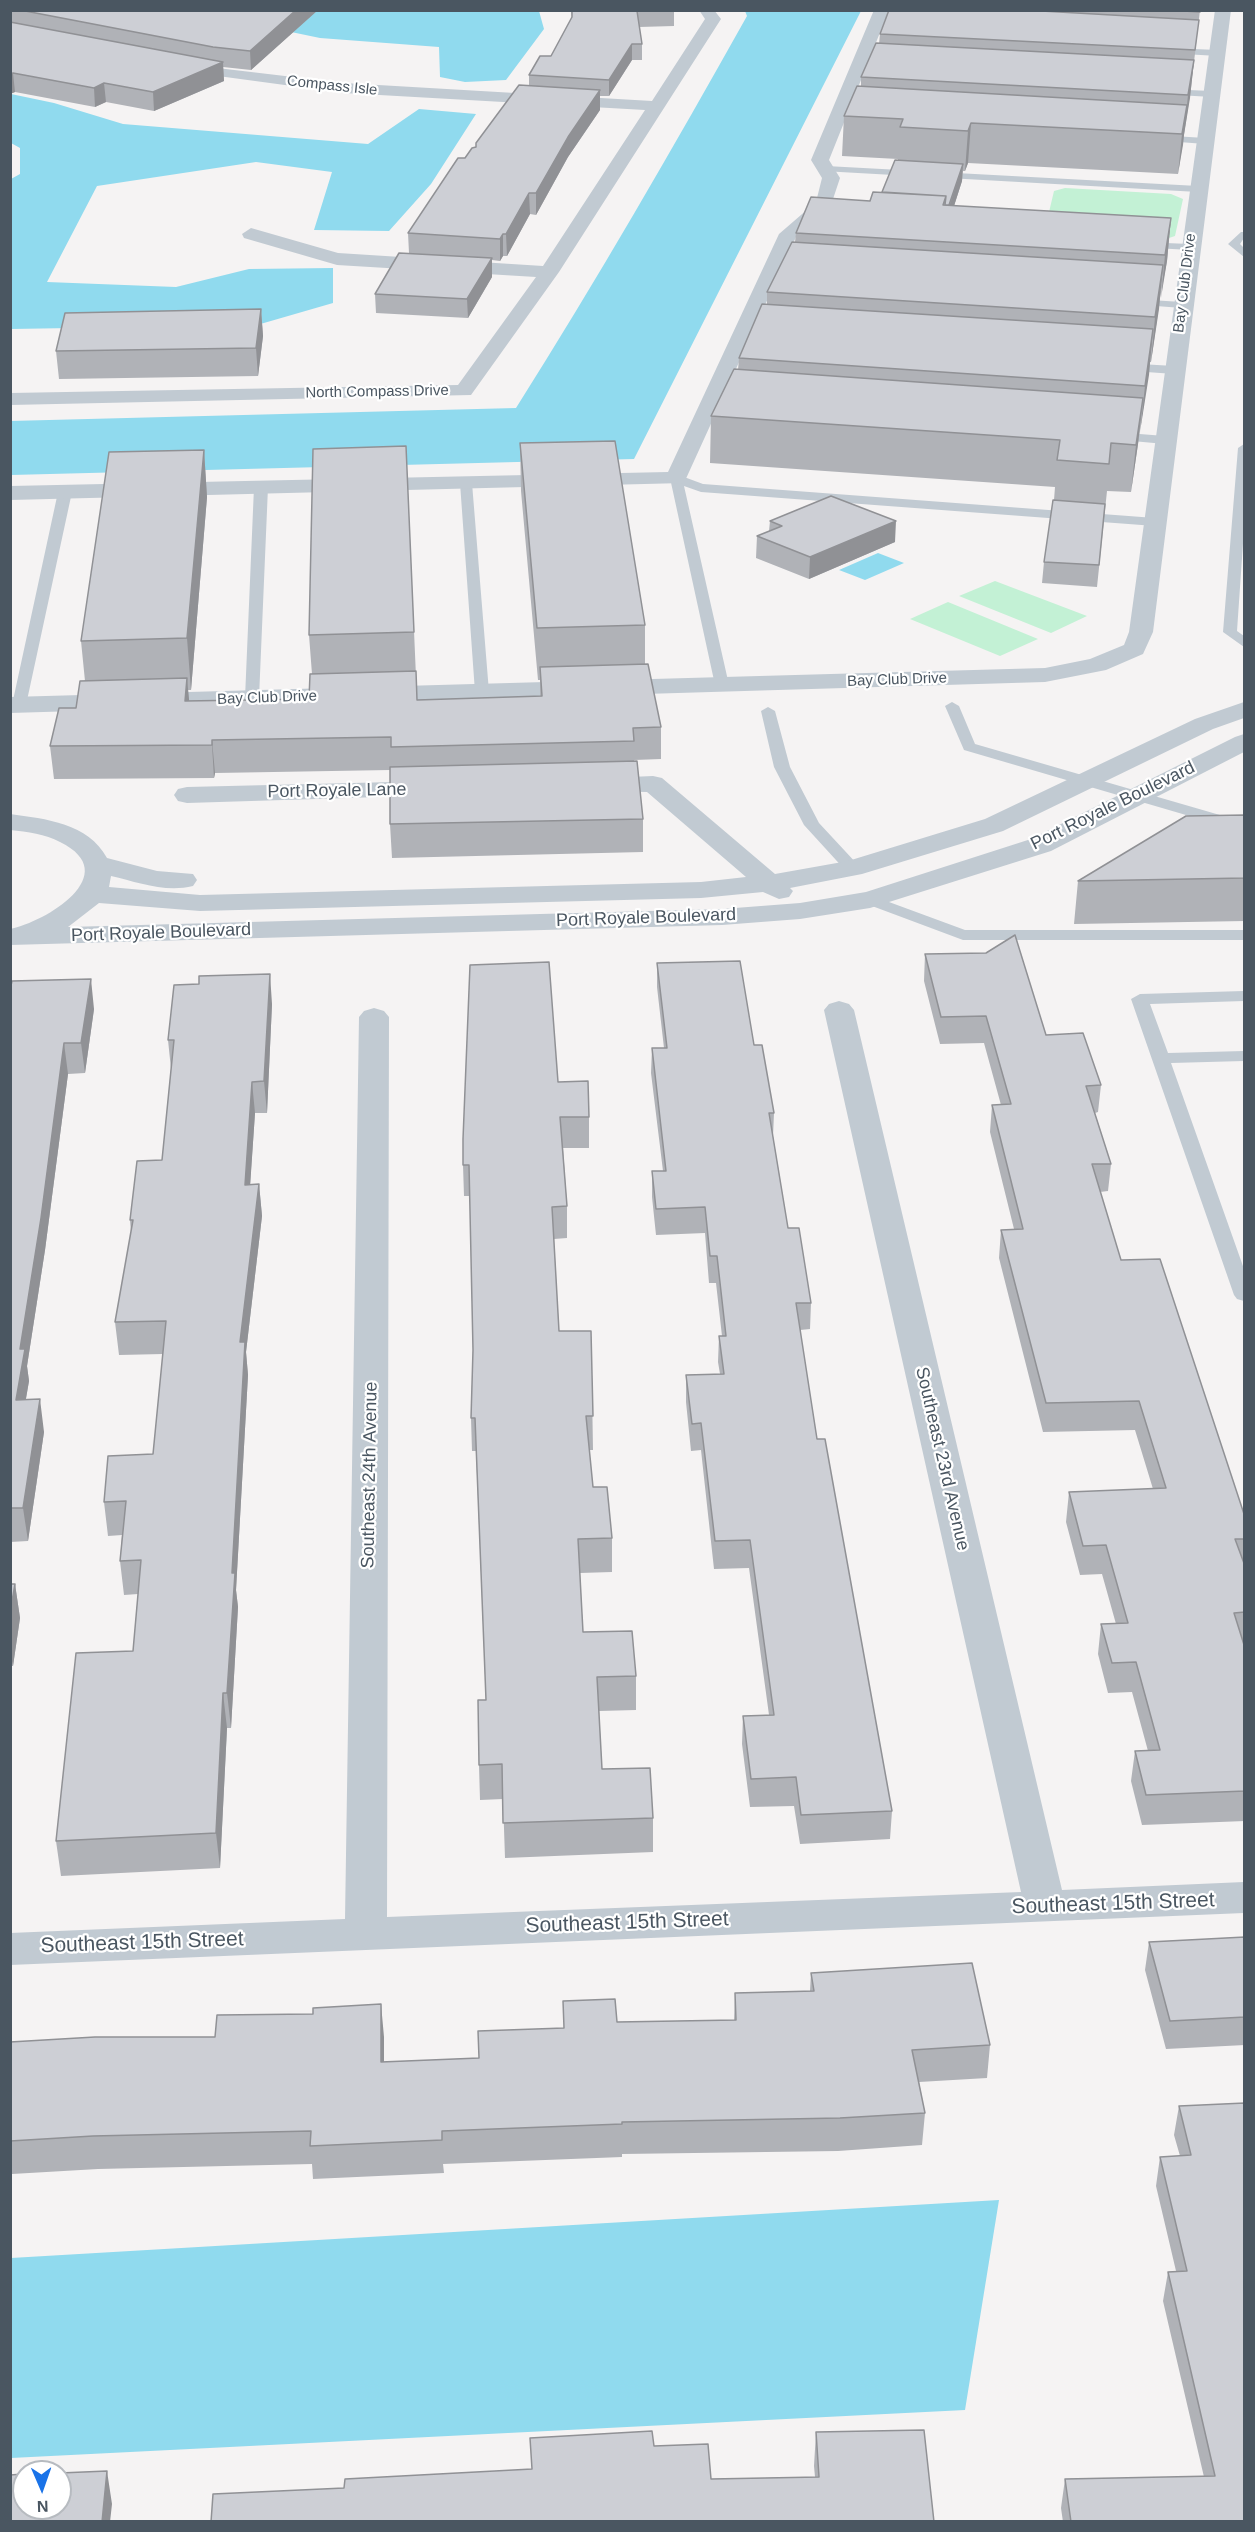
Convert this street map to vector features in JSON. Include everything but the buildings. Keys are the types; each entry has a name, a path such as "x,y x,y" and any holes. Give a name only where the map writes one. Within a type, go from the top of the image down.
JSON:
{"street":[{"name":"North Compass Drive","path":"10,399 464,391 549,272 713,19 706,10"},
{"path":"10,493 676,478 713,408 771,279 788,234 808,225 824,204 831,178 820,160 842,120 878,36 882,10"},
{"name":"Bay Club Drive","path":"15,705 1044,675 1097,665 1134,649 1141,632 1182,305 1223,10"},
{"name":"Compass Isle","path":"168,64 213,72 344,88 657,106"},
{"path":"251,234 337,259 549,272"},
{"name":"Port Royale Boulevard","path":"97,879 200,903 701,890 770,883 852,868 994,825 1204,724 1245,710"},
{"name":"Port Royale Boulevard","path":"12,937 723,917 800,911 870,900 1041,845 1187,769 1245,742"},
{"path":"570,786 653,784 800,911"},
{"name":"Port Royale Lane","path":"187,795 462,788"},
{"path":"10,822 65,834 82,843 93,854 97,879 59,921 12,937"},
{"name":"Port Royale Boulevard","path":"97,879 172,892 295,891 356,898"},
{"path":"224,931 225,902"},
{"name":"Southeast 23rd Avenue","path":"839,1010 1045,1907"},
{"name":"Southeast 24th Avenue","path":"366,1933 374,1017"},
{"name":"Southeast 15th Street","path":"10,1949 1245,1898"}],"lane":[{"path":"1158,50 1218,53"},
{"path":"1152,92 1212,94"},
{"path":"1145,137 1205,141"},
{"path":"826,169 1198,189"},
{"path":"1243,235 1234,244 1245,254"},
{"path":"1131,244 1190,247"},
{"path":"1123,301 1182,305"},
{"path":"1115,366 1174,370"},
{"path":"1095,435 1165,440"},
{"path":"1245,448 1230,632 1245,643"},
{"path":"676,478 701,488 1155,522"},
{"path":"676,478 723,685"},
{"path":"466,483 482,692"},
{"path":"252,698 261,487"},
{"path":"15,705 65,492"},
{"path":"952,706 969,747 1245,827"},
{"path":"768,711 782,767 812,825 852,868"},
{"path":"870,900 963,935 1108,937 1245,935"},
{"path":"1245,996 1140,999 1245,1295"},
{"path":"1161,1059 1245,1056"}],"green space":[{"path":"1065,188 1171,194 1183,199 1175,236 1166,239 1045,229 1054,191"},
{"path":"995,581 1087,616 1051,633 959,596"},
{"path":"948,602 1038,639 1000,656 910,619"}],"water":[{"path":"190,11 539,11 544,29 506,80 465,82 440,77 439,47 320,38"},
{"path":"745,11 861,11 634,459 11,475 10,421 516,408 663,164 747,16"},
{"path":"11,94 54,103 123,124 368,144 419,109 476,114 431,184 389,231 314,230 332,172 256,162 97,186 47,282 176,287 249,269 333,268 333,303 257,325 11,329 11,179 20,174 20,148 11,143"},
{"path":"878,553 904,563 865,580 839,570"},
{"path":"999,2200 965,2410 11,2458 11,2258"}]}
